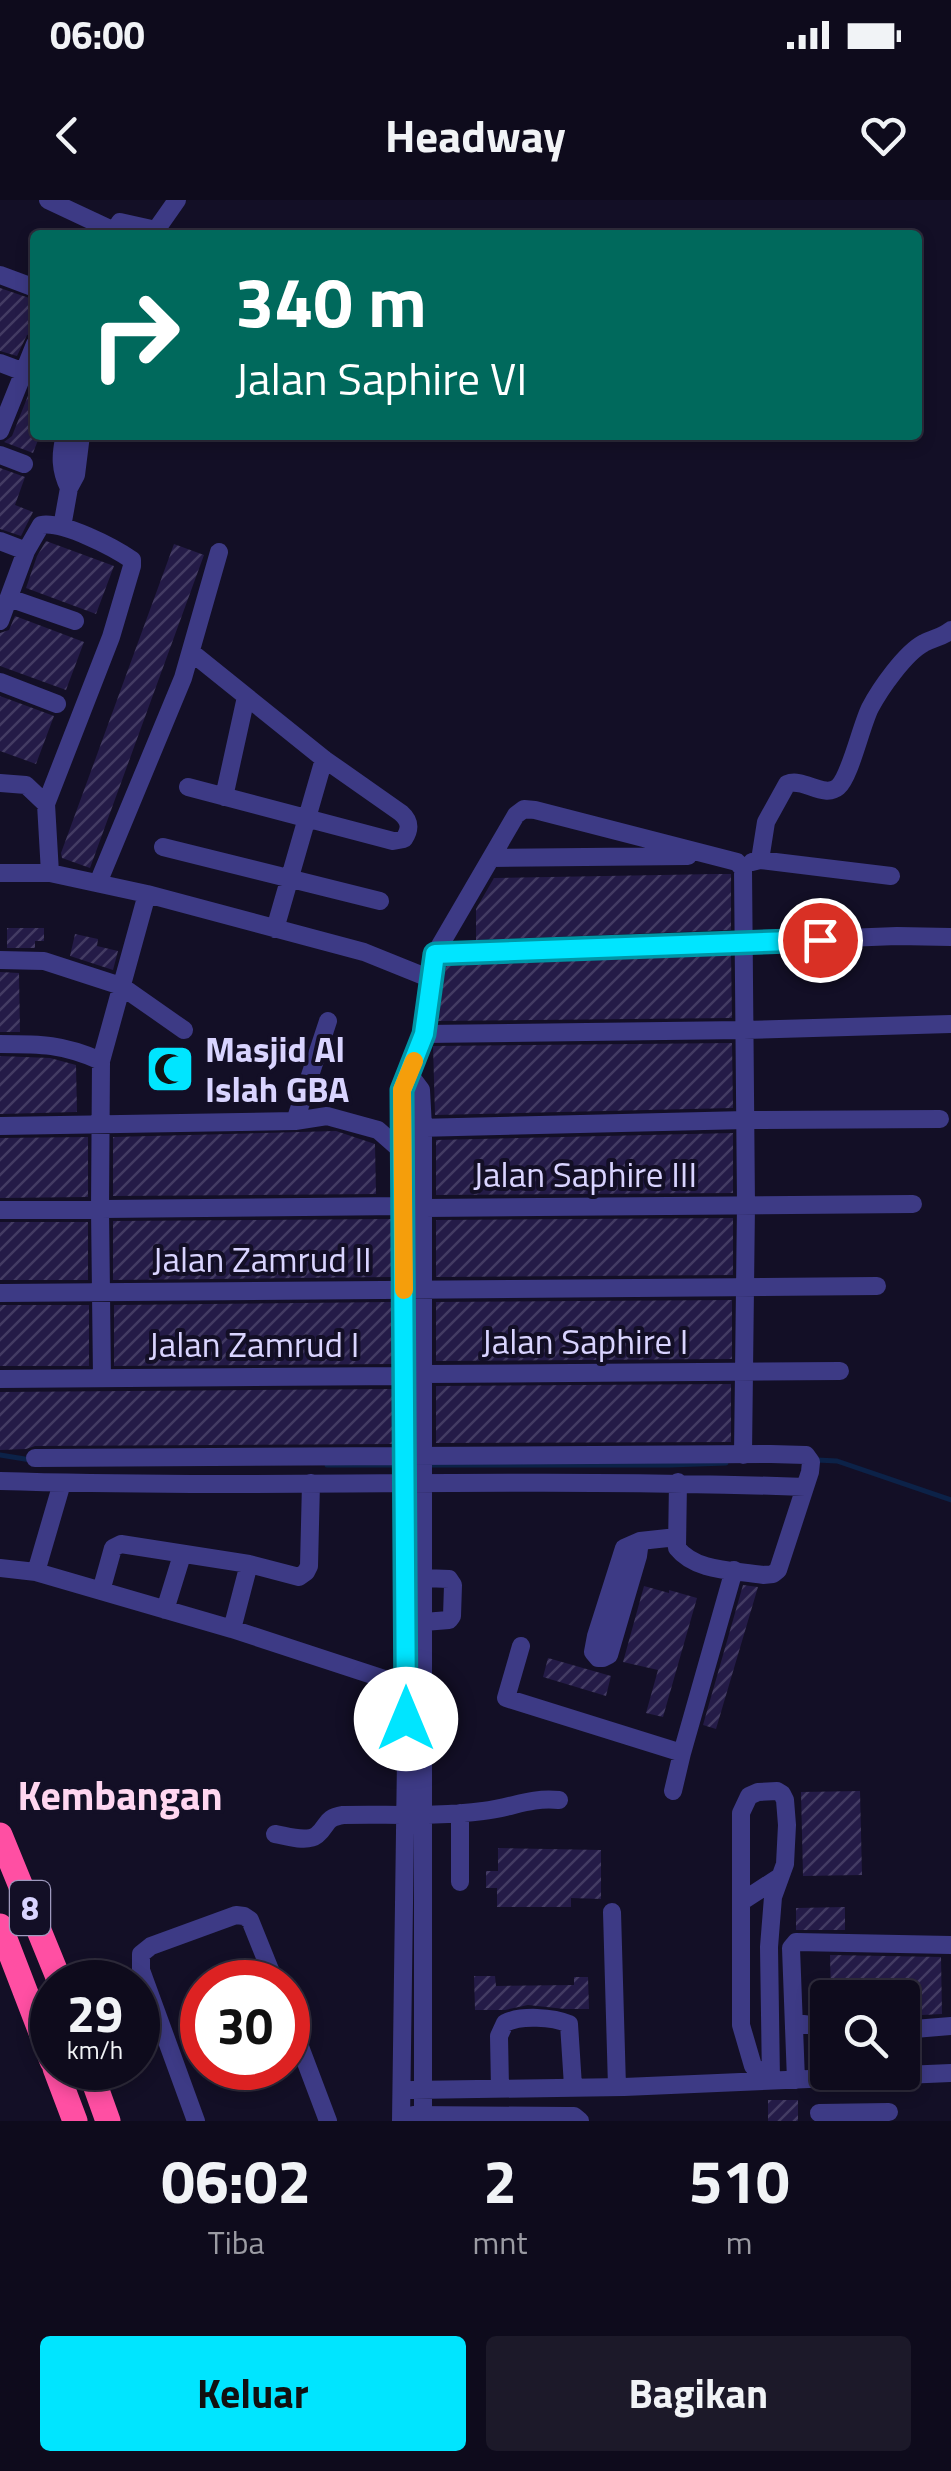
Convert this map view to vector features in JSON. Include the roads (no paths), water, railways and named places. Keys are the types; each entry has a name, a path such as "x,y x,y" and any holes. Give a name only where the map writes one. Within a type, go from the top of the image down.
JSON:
{"highway":[{"name":"8","path":"0,1834 51,1960"},
{"name":"8","path":"0,1926 30,2003"},
{"name":"8","path":"64,2090 75,2121"},
{"path":"97,2090 108,2121"}],"street":[{"path":"48,200 107,230"},
{"path":"115,230 120,222 156,230 177,200"},
{"path":"0,275 30,286"},
{"path":"0,431 30,357"},
{"path":"0,363 24,372"},
{"path":"64,440 61,464 69,488"},
{"path":"62,528 80,440"},
{"path":"0,455 24,464"},
{"path":"0,622 26,551 41,525 51,523 116,549 132,560 111,637 46,804 50,873"},
{"path":"0,541 26,551"},
{"path":"98,883 183,678 219,552"},
{"path":"9,598 74,621"},
{"path":"760,860 766,822 787,784 794,780 828,791 837,788 870,708 885,686 916,648 951,630"},
{"path":"188,787 393,840 404,838 409,826 400,812 324,759 191,652"},
{"path":"0,682 56,704"},
{"path":"224,797 246,697"},
{"path":"276,929 324,759"},
{"path":"3,781 26,785 46,804"},
{"path":"415,1375 404,1292 402,1090 424,1034 435,954 516,815 524,809 535,810 741,865 760,860 892,876"},
{"path":"162,848 380,900"},
{"path":"491,858 713,856"},
{"path":"741,865 746,1120 742,1455"},
{"path":"0,873 50,873 147,894 364,952 430,980"},
{"path":"102,1378 101,1061 147,894"},
{"path":"435,954 951,936"},
{"path":"0,960 44,962 121,986 184,1030"},
{"path":"294,1121 328,1022"},
{"path":"424,1034 951,1024"},
{"path":"0,1044 74,1049 101,1061"},
{"path":"409,1074 422,1090 424,1289 415,1375 414,1813 402,2118 574,2116 580,2121"},
{"path":"0,1126 294,1121 327,1116 378,1130 402,1152"},
{"path":"402,1128 940,1119"},
{"name":"Jalan Saphire III","path":"424,1208 913,1204"},
{"path":"0,1210 403,1206"},
{"name":"Jalan Zamrud II","path":"0,1293 876,1286"},
{"name":"Jalan Saphire I","path":"415,1375 840,1371"},
{"name":"Jalan Zamrud I","path":"0,1379 415,1375"},
{"path":"0,1481 62,1483 292,1470 311,1483 415,1470 742,1455 806,1455 810,1462 806,1486 776,1572 763,1575 702,1565 688,1560 677,1548 678,1482"},
{"path":"34,1458 806,1486"},
{"path":"415,1470 424,1578 424,1622 415,1689"},
{"path":"36,1572 62,1483"},
{"path":"101,1591 116,1544 249,1564 299,1576 309,1566 311,1483"},
{"path":"640,1541 608,1655 598,1658 593,1652 596,1636 624,1548 640,1541 677,1537"},
{"path":"165,1610 182,1555"},
{"path":"232,1629 249,1564"},
{"path":"0,1568 36,1572 232,1629 415,1689"},
{"path":"672,1791 734,1570"},
{"path":"424,1578 449,1580 453,1585 451,1618 445,1622 424,1622"},
{"path":"521,1646 506,1698 682,1753"},
{"path":"776,1791 784,1800 787,1825 786,1864 773,1897 769,1947 771,2081 754,2066 741,2025 741,1813 749,1796 776,1791"},
{"path":"275,1834 306,1839 318,1835 334,1816 460,1813 509,1807 539,1798 560,1800"},
{"path":"414,1813 423,2118"},
{"path":"460,1813 460,1882"},
{"path":"741,1902 778,1878"},
{"path":"612,1912 617,2087"},
{"path":"180,2077 141,1970 141,1954 150,1946 236,1915 250,1920 266,1960"},
{"path":"796,2080 792,1948 796,1942 951,1944"},
{"path":"500,2088 499,2036 505,2023 514,2019 561,2020 568,2024 573,2086"},
{"path":"794,2023 810,2025"},
{"path":"920,2029 951,2026"},
{"path":"310,2073 328,2121"},
{"path":"920,2075 951,2074"},
{"path":"401,2090 810,2080"},
{"path":"185,2090 196,2121"},
{"path":"856,2090 857,2112"},
{"path":"820,2113 889,2112"}],"waterway":[{"path":"0,1455 31,1460"},
{"path":"817,1460 837,1461 951,1500"},
{"path":"327,1465 726,1463"}],"place":[{"name":"Masjid Al Islah GBA","path":"170,1069"}],"district":[{"name":"Kembangan","path":"120,1795"}]}
